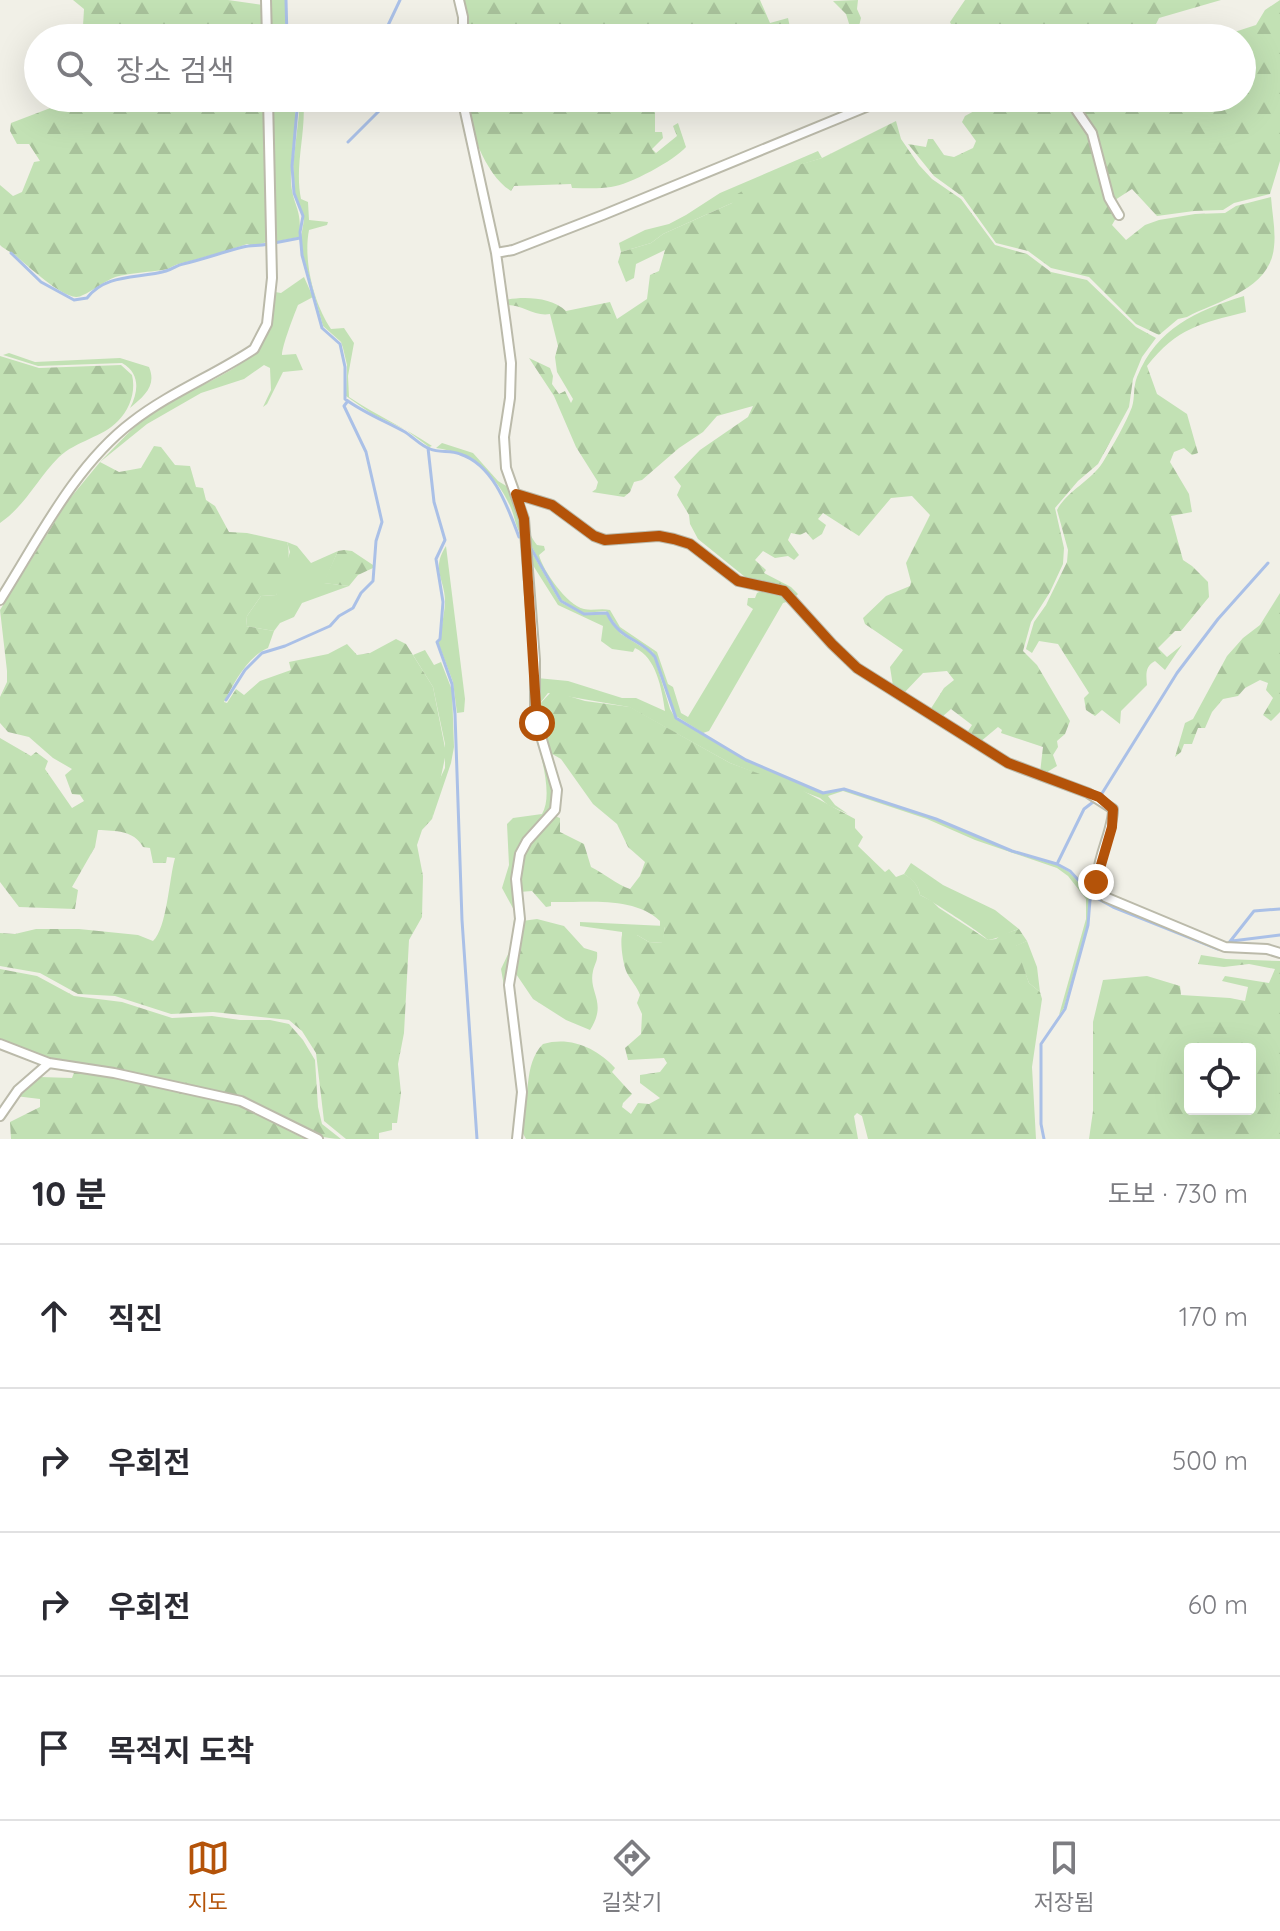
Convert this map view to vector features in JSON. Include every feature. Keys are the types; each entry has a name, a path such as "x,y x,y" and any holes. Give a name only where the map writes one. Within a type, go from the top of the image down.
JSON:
{"street":[{"path":"266,0 267,24"},
{"path":"459,0 463,24"},
{"path":"0,600 75,482 117,434 151,408 254,349 262,337 270,308 272,278 268,112"},
{"path":"465,112 496,253 511,363 504,437 506,468 524,519 537,723 555,781 557,802 520,854 516,879 520,919 509,985 522,1092 517,1139"},
{"path":"496,253 513,250 603,215 854,112"},
{"path":"1078,112 1092,133 1109,198 1119,215"},
{"path":"516,494 552,505 594,536 605,540 659,536 674,539 690,544 738,581 784,591 857,668 1008,763 1110,804 1113,809 1112,827 1096,882 1099,892 1105,897 1225,947 1267,949 1280,953"},
{"path":"0,1044 49,1063 100,1070 241,1101 318,1139"},
{"path":"0,1116 18,1090 49,1063"}],"green space":[{"path":"73,0 228,0 263,5 263,24 83,24 84,9"},
{"path":"270,0 285,0 286,24 270,24"},
{"path":"461,0 760,0 770,23 788,18 789,24 463,24"},
{"path":"858,0 860,24 849,24 846,14 833,1"},
{"path":"965,0 1221,0 1159,18 1156,24 950,22"},
{"path":"1280,0 1280,161 1270,194 1234,203 1223,210 1157,216 1132,189 1115,200 1106,177 1095,129 1083,112 1256,112 1256,25 1265,10"},
{"path":"40,112 265,112 267,242 253,246 247,244 168,269 118,276 83,295 69,295 0,245 0,185 13,196 22,192 34,162 40,161 29,144 17,144 10,131 11,123"},
{"path":"271,112 295,112 291,181 298,213 299,237 274,242"},
{"path":"304,112 299,174 301,199 308,202 309,220 328,222 309,230 309,268 315,295 331,329 344,328 354,343 348,376 349,397 405,430 372,414 346,396 347,365 343,348 341,342 323,326 303,255 301,237 304,220 295,193 293,165 299,114"},
{"path":"467,112 655,112 655,132 662,132 663,138 652,149 656,153 677,136 673,126 678,123 686,147 662,165 619,185 606,188 572,188 571,184 514,186 511,191 493,174"},
{"path":"972,112 1074,112 1089,133 1107,200 1116,218 1112,225 1126,240 1145,225 1159,220 1225,213 1236,206 1271,197 1274,247 1270,262 1263,274 1241,292 1178,319 1159,335 1136,324 1089,277 1051,268 1028,251 996,243 963,197 934,176 908,144 926,147 928,139 933,139 944,155 954,157 973,148 976,141 962,122"},
{"path":"896,121 901,139 919,165 932,179 961,199 995,245 1027,254 1051,272 1087,280 1136,327 1156,338 1142,357 1133,379 1129,407 1098,464 1078,481 1055,508 1064,548 1063,564 1031,622 1023,651 1037,665 1070,721 1065,734 1057,741 1058,747 1053,755 1057,766 1044,774 1040,773 1043,747 1001,733 998,727 980,742 966,734 972,725 951,709 942,717 930,710 944,688 954,680 947,671 923,673 904,693 893,686 890,667 903,650 865,624 863,618 886,596 910,586 906,563 930,515 912,496 891,498 859,536 823,513 818,519 826,525 822,534 813,540 806,532 800,535 791,533 788,540 799,555 794,560 788,556 775,558 763,551 755,560 766,570 764,573 791,587 798,594 795,597 750,581 698,539 677,495 681,486 674,477 700,450 748,417 753,406 717,416 703,432 642,480 634,482 624,497 592,492 598,482 576,447 554,396 529,358 550,368 552,384 559,394 565,391 571,403 573,399 557,372 555,357 558,346 550,314 506,305 505,300 537,299 553,303 566,311 610,302 617,319 647,299 650,275 659,271 665,250 636,264 634,278 626,282 618,262 621,252 651,243 663,234 732,203 734,196 774,172 822,158"},
{"path":"818,151 822,158 774,173 732,203 663,234 651,243 621,252 619,243 645,230 669,224 720,193"},
{"path":"304,277 313,297 298,305 282,355 296,354 303,370 283,372 267,404 263,407 271,390 270,368 264,365 244,379 201,393 147,424 100,462 155,411 225,374 250,356 267,334 275,292 281,293"},
{"path":"1244,296 1246,312 1180,335 1147,366 1157,394 1187,414 1198,453 1192,455 1184,448 1174,452 1170,462 1189,494 1192,512 1171,516 1183,560 1208,582 1209,597 1181,631 1175,631 1158,648 1167,657 1182,645 1165,670 1155,661 1149,665 1147,685 1121,711 1120,724 1102,710 1095,716 1086,710 1084,698 1089,693 1058,644 1039,641 1032,653 1026,649 1034,622 1067,562 1068,550 1057,510 1103,462 1133,404 1137,377 1155,346 1194,315"},
{"path":"9,353 35,362 120,358 149,367 150,385 130,408 135,395 135,377 122,363 38,366 3,355"},
{"path":"0,356 39,368 121,365 132,375 133,387 129,405 118,421 59,457 17,508 0,523"},
{"path":"406,430 422,439 432,446 429,447"},
{"path":"442,443 473,453 498,481 508,487 514,498 522,536 505,496 490,475 472,460 436,448"},
{"path":"154,446 161,447 175,465 190,466 196,487 203,488 206,500 215,506 229,532 287,542 288,562 279,590 276,595 261,596 247,616 246,626 274,631 268,648 247,664 224,702 227,703 236,689 244,695 260,681 291,670 289,662 328,654 347,644 357,655 370,653 396,639 406,644 433,687 446,753 432,819 422,830 417,845 423,876 422,917 409,940 404,1033 398,1064 401,1093 397,1123 392,1123 392,1130 379,1133 379,1139 346,1139 324,1121 316,1053 302,1031 289,1020 213,1012 171,1014 115,996 78,994 40,973 0,966 0,933 79,929 138,935 153,941 162,926 175,858 167,857 166,863 153,863 150,848 143,847 135,837 124,832 98,830 95,847 72,887 78,890 75,909 19,907 0,882 0,738 31,756 36,752 48,761 45,769 72,808 84,801 80,795 72,794 65,775 72,769 53,758 29,737 8,732 0,723 0,697 7,682 7,671 0,610 67,502 100,462 119,472 141,468"},
{"path":"520,497 526,498 528,529 537,545 544,546 545,550 539,555 557,586 577,606 587,610 610,610 620,627 657,652 681,713 688,717 753,609 747,605 748,598 755,598 757,593 771,589 790,601 783,603 709,731 703,733 676,716 653,652 621,632 606,611 583,613 562,600 553,589 528,539"},
{"path":"287,542 297,546 311,563 338,551 324,583 349,586 302,603 294,617 280,623 274,631 246,626 247,616 261,596 276,595 290,552"},
{"path":"526,542 560,602 584,615 606,614 621,634 650,652 676,719 746,760 823,794 844,790 936,819 1012,852 1057,865 1069,872 1091,896 1087,925 1064,1008 1059,1015 1086,919 1086,899 1068,876 1057,868 975,840 927,819 843,791 828,796 848,814 820,798 730,763 629,707 548,693 538,706 537,678 568,681 622,698 636,698 665,711 660,684 648,659 635,648 633,652 612,649 601,641 603,626 558,605 529,559"},
{"path":"446,546 465,699 464,712 457,713 453,682 438,642 445,604 439,562"},
{"path":"338,551 352,551 373,568 358,575 349,586 323,583"},
{"path":"1280,593 1280,712 1271,721 1263,715 1273,698 1266,690 1268,683 1260,680 1238,696 1223,699 1212,712 1205,728 1198,728 1192,744 1184,744 1175,757 1185,723 1193,719 1227,656 1260,625"},
{"path":"425,650 434,665 441,662 452,690 454,747 432,819 437,785 445,768 445,744 433,687 413,655"},
{"path":"552,691 585,701 630,707 730,763 798,788 855,819 855,828 863,837 858,846 885,872 889,869 896,877 904,874 916,885 920,895 988,940 1019,929 1027,941 1016,946 1029,983 1040,992 1042,999 1032,1067 1036,1139 868,1139 862,1116 857,1113 854,1116 858,1139 526,1139 519,1126 532,1062 543,1044 573,1043 608,1061 615,1068 612,1072 632,1094 622,1107 631,1114 638,1103 649,1104 660,1098 640,1083 640,1075 660,1072 667,1063 664,1058 628,1060 625,1048 641,1034 642,1014 637,1003 640,995 624,965 622,935 637,935 649,942 662,943 665,927 660,926 660,921 649,913 623,904 551,902 551,906 546,907 532,891 519,892 522,854 552,815 560,818 560,832 584,844 591,867 620,884 630,889 640,876 645,862 628,847 617,824 593,804 561,759 547,751 538,706"},
{"path":"531,711 553,786 552,807 523,840 516,857 518,920 506,974 511,1026 501,969 510,950 515,912 502,888 509,865 507,824 513,818 542,814 547,792"},
{"path":"911,863 943,885 995,910 1019,929 988,940 920,895 915,883 904,874"},
{"path":"537,919 564,926 584,948 597,952 592,979 598,1005 590,1030 566,1020 533,999 512,968 522,921"},
{"path":"580,922 665,926 663,943 649,942 637,935 580,926"},
{"path":"1027,941 1037,967 1040,992 1029,983 1015,946"},
{"path":"1201,955 1280,961 1280,1139 1089,1139 1093,1111 1093,1022 1103,980 1147,976 1180,986 1181,995 1245,1001 1248,987 1222,981 1225,976 1269,983 1275,969 1249,964 1224,967 1198,964"},
{"path":"0,969 37,976 74,996 122,1002 172,1018 212,1016 289,1024 315,1060 322,1124 341,1139 302,1129 242,1098 75,1063 50,1061 0,1042"},
{"path":"75,1070 239,1105 305,1139 11,1139 10,1122 40,1107 40,1099 15,1096 40,1077 72,1078"}],"waterway":[{"path":"286,0 287,24"},
{"path":"389,24 400,0"},
{"path":"297,112 292,166 294,193 303,216 300,232 302,255 322,328 340,344 345,367 345,399 405,432 427,448 453,452 472,460 491,477 519,537"},
{"path":"348,142 378,112"},
{"path":"274,243 300,238"},
{"path":"11,253 41,282 74,300 87,298 103,284 123,278 166,271 246,246 268,244"},
{"path":"226,700 245,670 262,653 330,626 353,608 361,593 373,581 376,541 382,522 366,452 344,406 347,402"},
{"path":"428,448 434,502 445,540 436,559 443,602 440,639 437,642 452,684 455,714 462,920 477,1139"},
{"path":"528,543 561,601 584,614 607,613 618,629 655,657 676,718 746,760 823,793 844,789 936,819 1012,851 1057,864 1070,871 1093,896 1113,907 1218,949"},
{"path":"1101,795 1177,673 1218,619 1268,563"},
{"path":"1058,862 1084,809 1097,799"},
{"path":"1044,1139 1041,1124 1041,1044 1065,1009 1093,896"},
{"path":"1228,944 1254,911 1280,909"},
{"path":"1232,941 1280,935"}],"route":[{"path":"537,723 524,519 516,494 552,505 594,536 605,540 659,536 674,539 690,544 738,581 784,591 857,668 1021,770 1056,780 1110,804 1114,816 1096,882"}]}
